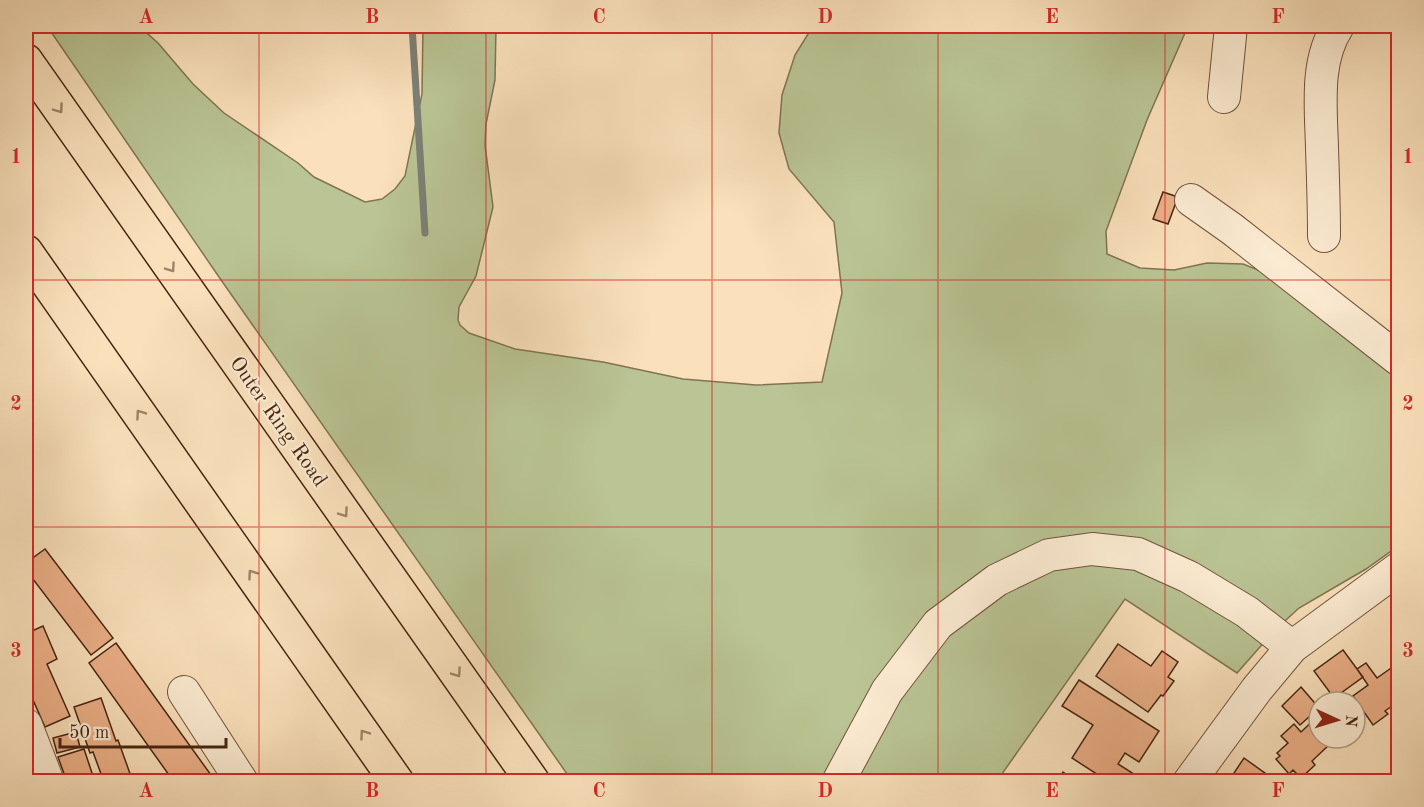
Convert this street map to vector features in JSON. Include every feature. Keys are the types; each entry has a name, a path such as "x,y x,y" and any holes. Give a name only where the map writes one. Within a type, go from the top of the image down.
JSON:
{"highway":[{"name":"Outer Ring Road","path":"26,61 533,782"},
{"path":"26,252 398,782"}],"street":[{"path":"1224,97 1231,26"},
{"path":"1324,236 1321,104 1323,65 1331,36 1338,26"},
{"path":"1191,200 1232,229 1398,359"},
{"path":"838,782 887,691 938,624 997,579 1048,555 1092,549 1138,554 1189,577 1247,612 1292,647"},
{"path":"1189,782 1257,689 1292,647 1398,569"},
{"path":"184,692 242,782"},
{"path":"26,725 48,782"}],"green space":[{"path":"47,26 139,26 158,43 193,84 224,113 298,163 314,177 365,202 382,199 395,189 405,176 422,94 423,26 496,26 495,80 486,124 485,145 493,207 476,276 459,307 460,325 469,333 515,349 603,362 683,379 756,385 822,382 842,293 834,222 789,169 779,133 782,95 795,55 813,26 1188,26 1147,120 1106,231 1107,254 1140,268 1174,270 1207,263 1243,264 1281,279 1398,366 1398,546 1366,569 1299,608 1274,631 1237,673 1125,599 997,781 572,781 219,277"}],"building":[{"path":"1163,192 1178,197 1168,224 1153,219"},
{"path":"45,549 113,638 91,655 26,570 26,563"},
{"path":"26,617 32,631 43,626 57,659 47,664 70,716 45,727 26,684"},
{"path":"116,643 216,782 174,782 89,663"},
{"path":"1118,644 1151,666 1162,651 1178,662 1168,677 1174,681 1148,712 1096,676"},
{"path":"1343,650 1363,677 1345,690 1328,690 1314,671"},
{"path":"1366,663 1377,678 1394,666 1398,672 1398,708 1395,704 1385,711 1388,714 1373,725 1367,716 1367,690 1361,690 1368,685 1357,669"},
{"path":"1079,680 1159,731 1139,762 1125,753 1118,764 1137,776 1133,782 1109,782 1072,758 1093,725 1062,706"},
{"path":"1301,687 1307,694 1307,719 1300,725 1282,706"},
{"path":"101,698 133,782 104,782 93,752 90,753 74,707"},
{"path":"1294,724 1301,732 1307,726 1307,750 1324,750 1312,761 1315,765 1301,778 1293,770 1289,774 1276,759 1280,756 1277,753 1288,743 1281,736"},
{"path":"76,732 80,747 57,753 53,738"},
{"path":"84,749 95,782 67,782 58,757"},
{"path":"1244,758 1269,776 1265,782 1228,782"},
{"path":"1063,772 1077,782 1057,782"}],"waterway":[{"path":"412,26 425,233"}]}
